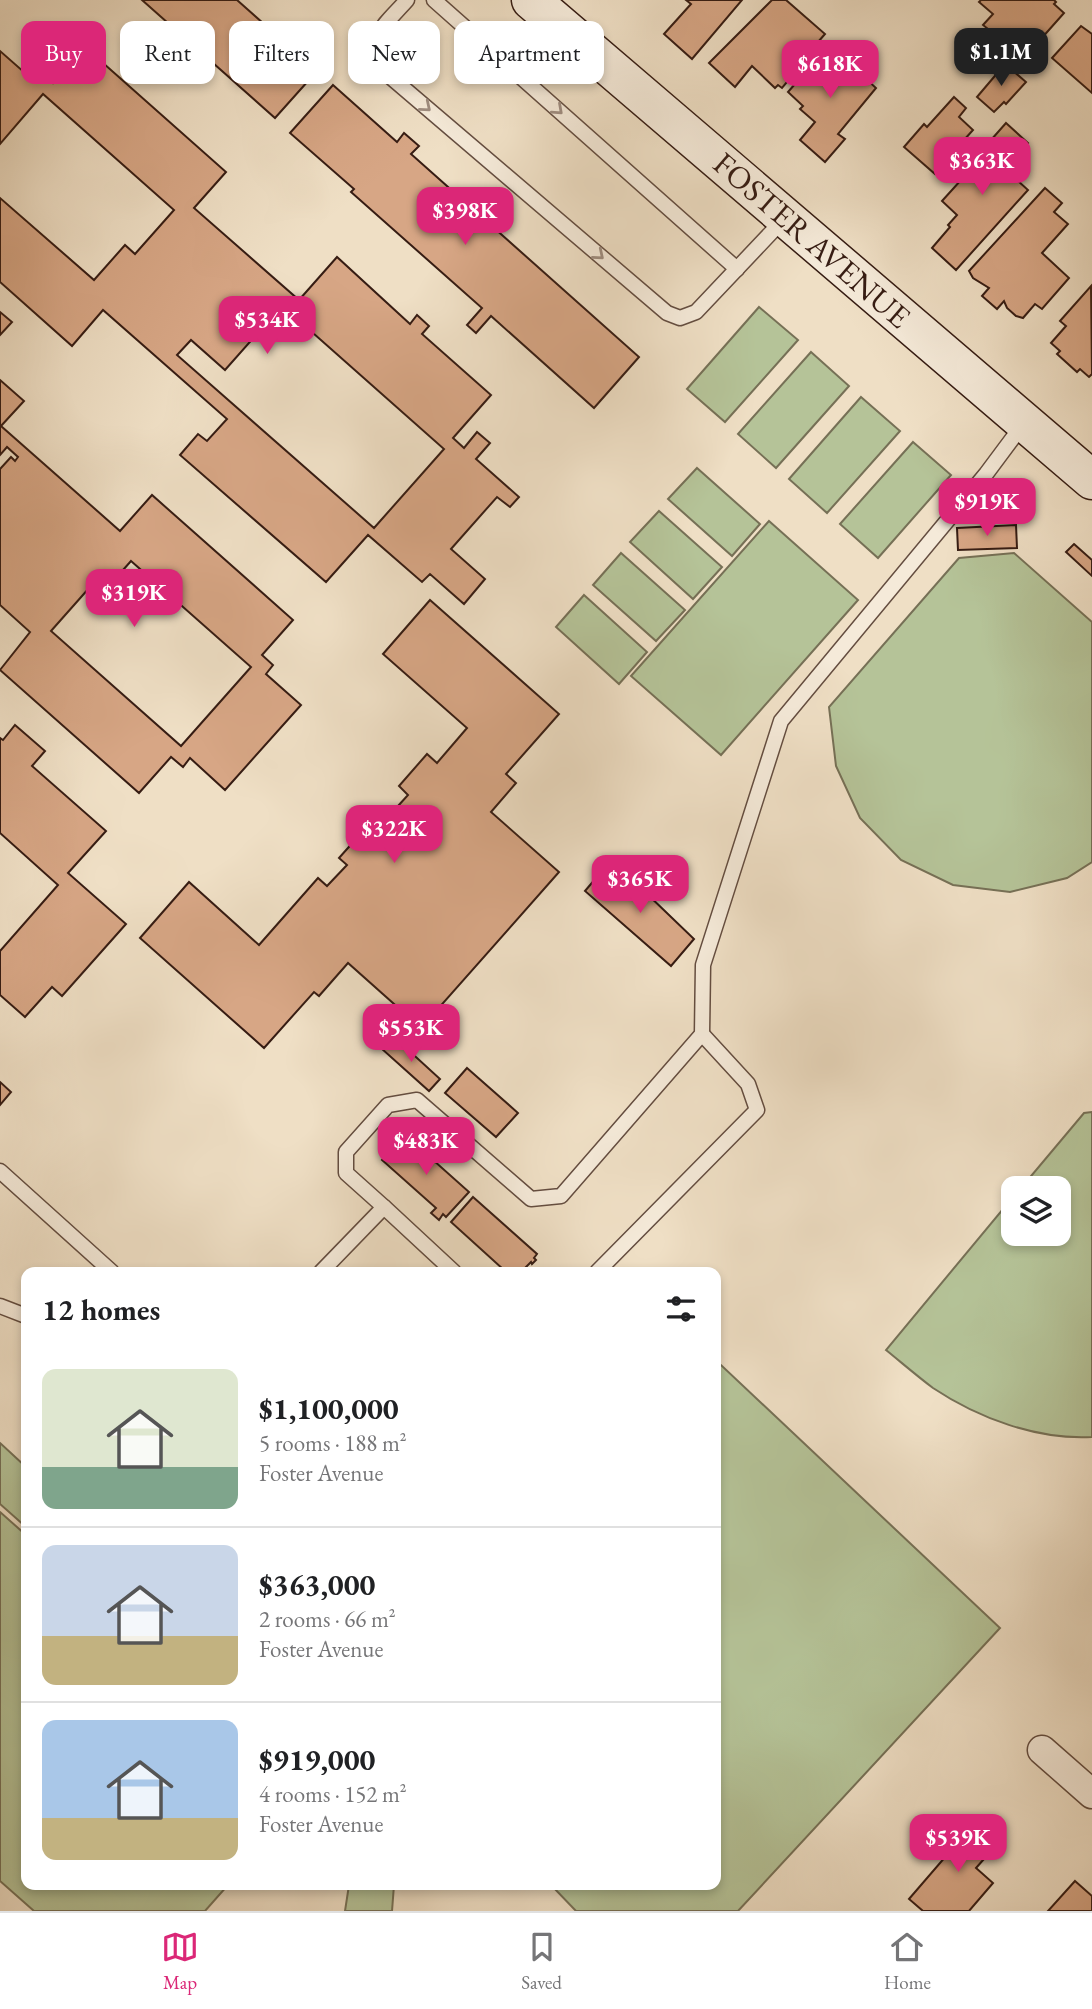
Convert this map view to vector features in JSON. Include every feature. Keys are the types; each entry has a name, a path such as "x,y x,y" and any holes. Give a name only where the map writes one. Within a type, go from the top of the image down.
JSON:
{"street":[{"name":"FOSTER AVENUE","path":"531,0 1092,480"},
{"path":"1041,1750 1092,1794"}],"lane":[{"path":"407,0 376,35 374,57 380,68 667,313 680,318 696,312 785,217"},
{"path":"434,0 737,269"},
{"path":"449,1267 346,1173 346,1152 387,1105 417,1100 531,1199 561,1196 702,1034 703,965 781,721 986,474 1025,422"},
{"path":"602,1267 757,1110 748,1084 702,1034"},
{"path":"0,1171 106,1267"},
{"path":"326,1267 384,1207"},
{"path":"0,1306 21,1313"}],"green space":[{"path":"759,307 798,340 725,422 687,389"},
{"path":"811,352 849,386 776,468 738,434"},
{"path":"861,397 900,431 827,513 789,479"},
{"path":"913,442 951,475 878,558 840,524"},
{"path":"697,468 760,524 732,556 668,499"},
{"path":"659,511 722,567 693,599 630,542"},
{"path":"769,521 858,600 721,755 631,676"},
{"path":"621,553 685,610 656,641 593,585"},
{"path":"1014,553 1092,622 1092,862 1067,878 1010,892 953,885 901,860 860,818 836,766 829,707 959,558"},
{"path":"584,595 647,652 619,684 556,627"},
{"path":"1092,1112 1092,1437 1071,1437 1029,1431 969,1409 933,1388 886,1350 1001,1211 1001,1246 1071,1246 1071,1176 1031,1176 1084,1113"},
{"path":"721,1365 1000,1628 738,1911 576,1911 556,1890 721,1890"},
{"path":"0,1443 21,1462 21,1523 0,1504"},
{"path":"0,1512 21,1531 21,1890 224,1890 205,1911 34,1911 0,1881"},
{"path":"348,1890 394,1890 392,1911 345,1911"}],"building":[{"path":"142,0 237,0 261,21 229,21 229,77 215,65 215,21 166,21"},
{"path":"686,0 742,0 692,59 664,34 691,4"},
{"path":"772,0 786,0 825,34 790,74 792,76 782,88 778,85 775,88 752,66 735,87 709,63"},
{"path":"1054,0 1054,4 1064,13 1024,58 983,25 993,14 979,2"},
{"path":"1081,26 1092,34 1092,93 1052,58"},
{"path":"829,45 876,88 838,134 845,139 825,162 800,140 815,122 800,109 803,106 788,92"},
{"path":"0,51 21,70 21,84 106,84 106,66 120,78 120,84 127,84 226,172 194,208 299,300 337,257 410,324 417,315 429,326 422,334 491,395 453,438 464,448 477,432 490,443 476,459 519,497 510,507 497,497 451,549 485,579 464,604 430,574 422,582 368,535 326,582 180,455 198,434 207,441 227,419 103,310 72,346 0,282 0,198 94,280 125,245 135,254 174,210 43,94 0,144","holes":["278,302 444,449 374,528 177,355 191,340 225,370 280,308 276,305"]},
{"path":"1005,64 1026,82 1006,104 1004,102 994,112 977,97"},
{"path":"237,84 305,84 275,118"},
{"path":"333,85 397,142 404,133 419,146 411,154 639,357 594,408 491,316 476,333 467,325 482,308 351,192 354,189 290,133"},
{"path":"954,97 966,108 959,117 973,130 955,150 962,156 952,167 946,161 935,174 904,147 924,124 927,127"},
{"path":"1006,123 1028,143 1005,169 1028,190 956,270 932,248 957,215 942,201 971,169 968,166"},
{"path":"1045,188 1062,203 1054,212 1068,224 1042,253 1069,278 1042,309 1035,304 1023,318 1007,308 1004,301 997,309 982,296 989,288 973,278 969,271"},
{"path":"1091,286 1092,374 1089,377 1080,369 1077,372 1057,354 1060,351 1051,343 1066,326 1060,321"},
{"path":"0,312 12,322 0,335"},
{"path":"0,380 24,401 1,426 120,531 152,495 293,620 262,655 273,665 266,674 301,705 225,790 190,758 183,767 171,757 139,793 0,670 30,632 0,605 0,469 11,457 15,461 18,457 7,447 0,455","holes":["131,561 251,667 181,746 51,631 90,587 100,596"]},
{"path":"1016,525 1017,548 958,550 957,528"},
{"path":"1074,544 1092,560 1092,576 1066,552"},
{"path":"430,600 559,714 506,774 516,783 491,812 559,872 421,1028 348,963 319,996 314,992 264,1048 140,938 189,882 259,945 318,878 327,886 347,865 339,858 381,811 388,817 408,795 399,786 427,754 437,763 467,728 383,654"},
{"path":"15,725 45,751 32,766 106,831 68,873 126,924 62,996 52,987 25,1017 0,995 0,951 58,885 0,833 0,738 3,740"},
{"path":"608,864 641,894 644,891 694,939 671,966 585,891"},
{"path":"393,1036 440,1079 429,1091 382,1049"},
{"path":"467,1068 518,1113 496,1137 445,1093"},
{"path":"0,1082 11,1092 0,1105"},
{"path":"405,1135 469,1192 446,1217 443,1214 439,1220 431,1213 436,1208 382,1160"},
{"path":"473,1197 537,1254 534,1258 536,1260 526,1267 501,1267 451,1222"},
{"path":"974,1819 1000,1841 976,1868 993,1883 969,1911 923,1911 909,1899"},
{"path":"1075,1881 1092,1896 1092,1911 1048,1911"}]}
